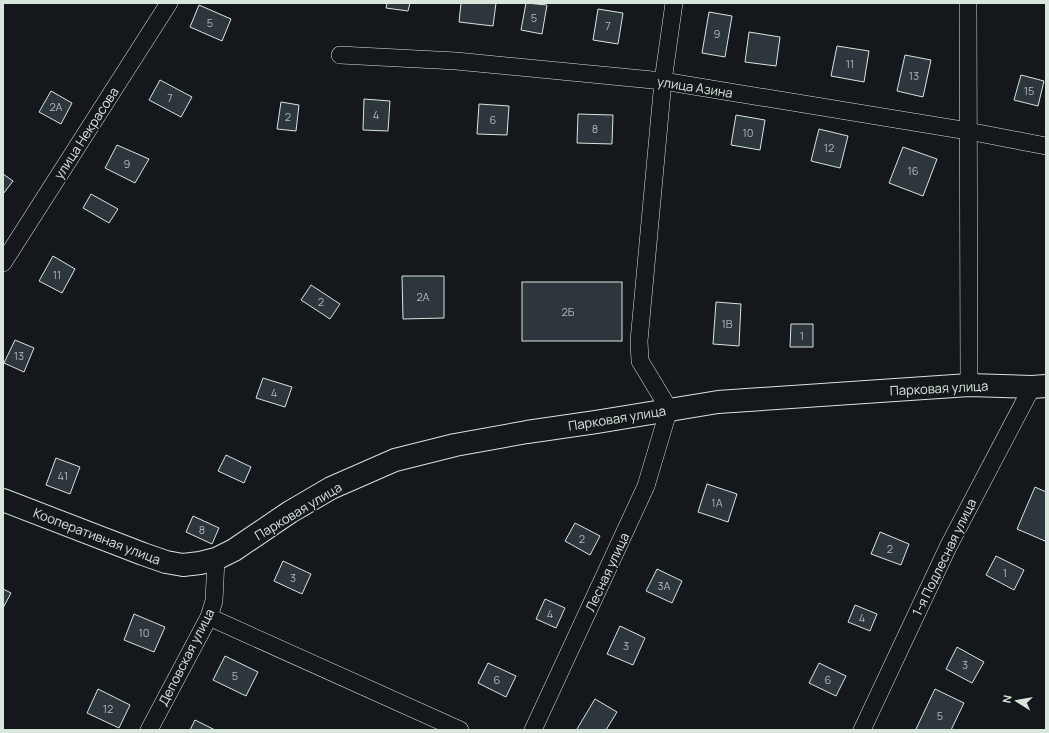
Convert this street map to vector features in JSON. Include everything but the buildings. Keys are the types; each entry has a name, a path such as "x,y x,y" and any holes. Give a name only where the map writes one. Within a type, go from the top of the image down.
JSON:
{"main road":[{"name":"Парковая улица","path":"216,559 234,550 290,512 331,488 395,460 455,445 718,402 969,385 1039,386"},
{"name":"Кооперативная улица","path":"3,500 166,562 183,565 216,559"}],"street":[{"name":"улица Некрасова","path":"3,263 169,3"},
{"path":"669,409 640,361 639,341 663,81 674,3"},
{"path":"968,3 969,385"},
{"name":"улица Азина","path":"340,55 456,61 663,81 968,130 1046,146"},
{"name":"1-я Подлесная улица","path":"862,730 948,547 1039,386"},
{"name":"Лесная улица","path":"533,730 646,486 669,409"},
{"name":"Деповская улица","path":"149,730 208,617 214,601 216,559"},
{"path":"208,617 460,730"}]}
